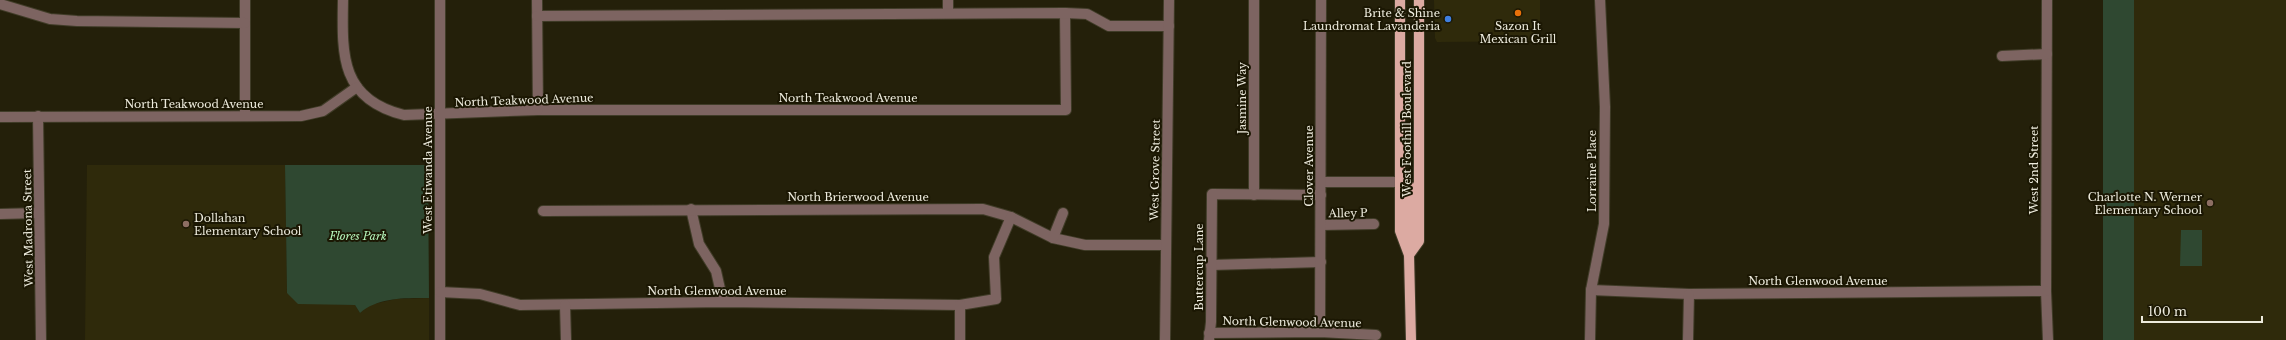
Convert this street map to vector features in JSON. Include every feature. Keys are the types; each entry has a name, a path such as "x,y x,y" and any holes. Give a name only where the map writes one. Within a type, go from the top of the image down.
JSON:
{"main road":[{"name":"West Foothill Boulevard","path":"1400,0 1400,231 1409,255 1411,340"},
{"name":"West Foothill Boulevard","path":"1409,255 1419,241 1418,0"}],"street":[{"path":"245,0 245,116"},
{"path":"342,0 344,60 357,87"},
{"name":"West Etiwanda Avenue","path":"440,0 440,340"},
{"path":"537,0 538,110"},
{"path":"948,0 948,13"},
{"name":"West Grove Street","path":"1165,340 1169,0"},
{"name":"Jasmine Way","path":"1254,0 1254,195"},
{"name":"Clover Avenue","path":"1320,332 1322,182 1321,0"},
{"name":"Lorraine Place","path":"1590,340 1591,290 1604,224 1605,107 1600,0"},
{"name":"West 2nd Street","path":"2047,0 2046,291 2048,340"},
{"path":"0,4 50,18 78,21 245,23"},
{"path":"537,16 1065,13 1087,14 1109,26 1169,26"},
{"name":"North Teakwood Avenue","path":"0,117 301,116 323,111 357,87 367,98 387,111 404,115 440,115 538,110 1066,110 1065,13"},
{"path":"2002,56 2047,54"},
{"name":"West Madrona Street","path":"38,116 41,340"},
{"path":"1322,182 1400,182"},
{"name":"Buttercup Lane","path":"1208,336 1211,322 1212,194 1254,195"},
{"path":"1254,195 1321,195"},
{"path":"691,209 699,244 716,271 723,302"},
{"name":"North Brierwood Avenue","path":"543,210 983,209 1011,217 1053,238 1085,245 1166,245"},
{"path":"0,214 39,213"},
{"path":"1053,238 1063,213"},
{"name":"North Glenwood Avenue","path":"440,292 480,294 520,306 723,302 960,306 996,299 994,257 1011,217"},
{"name":"Alley P","path":"1321,226 1374,224"},
{"path":"1211,265 1321,262"},
{"name":"North Glenwood Avenue","path":"1591,290 1689,294 2046,291"},
{"path":"1688,340 1689,294"},
{"path":"565,306 566,340"},
{"path":"960,306 960,340"},
{"name":"North Glenwood Avenue","path":"1208,336 1320,332 1376,335"}],"shaded area":[{"path":"1434,0 1540,0 1540,41 1437,42 1435,38"},
{"name":"Charlotte N. Werner Elementary School","path":"2134,0 2286,0 2286,340 2134,340"},
{"name":"Dollahan Elementary School","path":"87,165 285,165 287,293 335,304 355,305 360,313 369,305 396,299 429,298 429,340 85,340"}],"green space":[{"path":"2103,0 2134,0 2134,340 2103,340"},
{"name":"Flores Park","path":"285,165 428,165 429,298 384,301 367,308 360,313 355,305 298,304 287,293"},
{"path":"2181,230 2202,230 2202,266 2180,266"}],"place":[{"name":"Sazon It Mexican Grill","path":"1518,13"},
{"name":"Brite & Shine Laundromat Lavanderia","path":"1448,19"},
{"name":"Charlotte N. Werner Elementary School","path":"2210,203"},
{"name":"Dollahan Elementary School","path":"186,224"}]}
